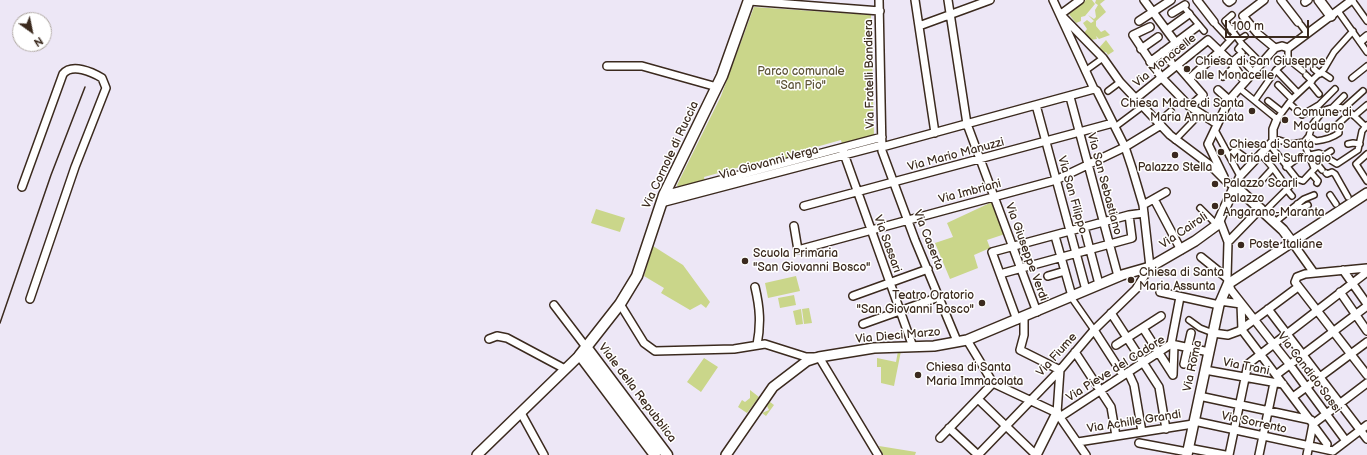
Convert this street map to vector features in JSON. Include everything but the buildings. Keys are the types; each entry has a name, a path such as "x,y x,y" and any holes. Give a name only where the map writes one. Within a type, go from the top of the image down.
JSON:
{"main road":[{"name":"Via Cornole di Ruccia","path":"583,351 620,304 637,276 663,199 730,58 749,1"},
{"name":"Viale della Repubblica","path":"583,351 656,455"},
{"name":"Viale della Repubblica","path":"583,351 667,455"}],"street":[{"name":"Via Fratelli Bandiera","path":"879,0 882,143"},
{"path":"915,0 935,133"},
{"name":"Via Giuseppe Verdi","path":"948,0 967,124 1037,312"},
{"path":"919,26 990,0"},
{"path":"1053,0 1061,14 1085,71 1094,89 1097,91 1125,147 1143,205 1150,267"},
{"path":"1061,14 1080,0"},
{"path":"1144,0 1176,43"},
{"path":"1139,21 1171,0"},
{"path":"1208,0 1200,3 1215,24 1230,40"},
{"path":"1231,30 1264,0"},
{"path":"1281,0 1307,34"},
{"path":"1319,0 1353,31 1364,38 1367,52"},
{"path":"1288,48 1352,0 1367,21"},
{"path":"749,1 880,11"},
{"path":"1178,22 1172,13 1184,5 1189,14 1206,35 1212,46 1232,64 1245,82"},
{"path":"1061,14 1084,37 1135,99 1175,140 1210,165 1275,222 1292,242 1314,273"},
{"path":"1167,30 1189,14"},
{"path":"1232,15 1225,21 1240,42 1261,63"},
{"path":"1245,18 1276,48"},
{"path":"1150,62 1198,26"},
{"path":"1150,27 1133,35 1141,49 1161,78 1189,106 1201,112 1216,127 1240,176"},
{"path":"1333,107 1344,108 1366,126 1362,131 1357,152 1352,157 1337,164 1332,172 1327,174 1318,165 1303,181 1297,179 1286,167 1271,143 1273,129 1279,115 1298,93 1320,73 1334,52 1353,31"},
{"name":"Via Monacelle","path":"1135,99 1161,78 1206,35"},
{"path":"1189,79 1220,52 1235,35"},
{"path":"1073,44 1076,36 1084,37"},
{"path":"1223,77 1238,56 1242,53 1238,49 1240,42 1245,36"},
{"path":"1141,49 1158,37"},
{"path":"1231,184 1208,144 1229,100 1239,88 1276,48 1282,46 1288,48"},
{"path":"1255,100 1276,70 1288,59 1288,48"},
{"path":"1163,52 1203,94 1191,106"},
{"path":"1238,56 1253,72"},
{"path":"1085,71 1102,58"},
{"path":"1288,59 1305,73 1319,94"},
{"path":"607,66 642,66 717,87"},
{"path":"1352,78 1367,66"},
{"path":"22,187 64,74 68,69 75,68 102,78 106,88 75,167 30,299"},
{"path":"1314,69 1330,78"},
{"path":"1276,70 1298,93"},
{"path":"1108,91 1120,82"},
{"path":"1278,85 1302,114 1319,105 1335,89"},
{"path":"1239,88 1279,115"},
{"name":"Via Giovanni Verga","path":"663,199 843,151 935,133 1070,97 1094,89"},
{"path":"1218,90 1229,100"},
{"path":"1344,108 1363,91"},
{"path":"1317,183 1318,181 1312,171 1306,149 1312,125 1323,112 1333,107 1344,96"},
{"name":"Via San Sebastiano","path":"1070,97 1118,276"},
{"path":"1268,101 1279,115"},
{"path":"1319,105 1323,112"},
{"path":"1309,136 1316,141 1327,139 1339,133 1338,124 1353,116 1367,105"},
{"name":"Via San Filippo","path":"1036,106 1086,290"},
{"path":"1114,125 1143,106"},
{"path":"1160,124 1171,111"},
{"path":"1175,140 1201,112"},
{"path":"1351,123 1353,116"},
{"name":"Via Imbriani","path":"794,226 798,250 1056,180 1125,147 1160,124"},
{"name":"Via Mario Manuzzi","path":"804,206 1080,132 1114,125"},
{"path":"1231,184 1271,143 1280,140 1321,155 1337,164"},
{"path":"1348,144 1353,142 1360,144"},
{"name":"Via Caserta","path":"882,143 894,183 908,220 957,341"},
{"path":"1229,156 1235,150 1253,162"},
{"name":"Via Sassari","path":"843,151 913,347"},
{"path":"1321,155 1331,151"},
{"path":"1357,152 1366,157 1356,164 1367,181"},
{"path":"1261,154 1283,182"},
{"path":"1286,167 1298,158"},
{"path":"1262,180 1273,168"},
{"path":"1332,172 1335,174 1348,197"},
{"path":"1228,242 1262,210 1287,190 1297,179"},
{"name":"Via Cairoli","path":"1150,267 1181,250 1218,223 1231,184"},
{"path":"1287,190 1292,196"},
{"path":"1143,205 1166,192"},
{"path":"1228,281 1292,242 1367,193"},
{"path":"1275,222 1305,197 1314,195"},
{"path":"1330,195 1336,204"},
{"path":"1154,199 1181,250"},
{"path":"1297,204 1302,208 1308,205"},
{"path":"1200,208 1218,223 1228,242 1228,281"},
{"path":"978,398 1036,455 1058,414 1060,370 1020,350 1024,335 1021,319 1000,274 992,252 1104,223 1129,215 1144,213"},
{"path":"1000,274 1132,238 1129,215"},
{"path":"1084,227 1099,284"},
{"path":"1055,236 1072,296 1094,330 1134,385 1142,432"},
{"name":"Via Candido Sassi","path":"1201,257 1228,281 1231,290 1241,304 1255,319 1346,441"},
{"name":"Via Dieci Marzo","path":"726,455 773,387 807,361 819,357 874,348 934,346 967,340 1021,319 1118,276 1150,267"},
{"name":"Via Fiume","path":"978,455 1060,370 1094,330 1136,289 1150,267"},
{"path":"853,296 928,269"},
{"path":"1276,375 1356,315 1367,305 1343,270"},
{"path":"1366,274 1343,270 1314,273 1301,275 1296,278 1294,282 1367,375"},
{"path":"1048,276 1065,271"},
{"path":"1229,455 1248,364 1340,292 1366,274"},
{"name":"Via Roma","path":"1187,452 1213,332 1220,303 1228,281"},
{"path":"756,287 761,312 760,332 757,345"},
{"path":"1189,320 1200,328 1228,335 1242,330 1298,287"},
{"path":"1160,292 1180,297 1220,303 1241,304 1242,330 1327,444 1326,449"},
{"path":"1340,292 1367,331"},
{"path":"864,324 939,297"},
{"path":"1143,328 1173,375 1173,345 1180,297"},
{"path":"620,304 644,343 655,351 734,349 765,344 806,357 819,357 878,455"},
{"path":"554,306 583,351"},
{"path":"1268,309 1367,439"},
{"path":"1112,313 1159,387 1166,429"},
{"path":"1116,345 1161,316"},
{"path":"1184,364 1191,333"},
{"path":"489,339 498,336 507,338 565,369"},
{"path":"967,340 993,383 1058,414 1086,455"},
{"path":"1293,397 1367,342"},
{"name":"Via Pieve del Cadore","path":"1058,414 1064,414 1158,352 1173,345 1209,352"},
{"name":"Via Cornole di Ruccia","path":"477,455 583,351"},
{"path":"1075,352 1111,407 1116,436"},
{"name":"Via Trani","path":"1205,370 1283,384"},
{"path":"940,438 993,383"},
{"path":"1259,455 1274,383"},
{"path":"1199,396 1268,411 1312,423 1367,383"},
{"path":"521,413 544,455"},
{"name":"Via Achille Grandi","path":"1078,442 1166,429 1193,423"},
{"name":"Via Sorrento","path":"1193,423 1326,449 1333,453"},
{"path":"1307,455 1312,423"},
{"path":"1333,453 1367,425"},
{"path":"949,428 978,455"},
{"path":"1139,443 1187,452 1225,455"}],"green space":[{"path":"1086,0 1092,0 1095,4 1085,16 1081,17 1081,21 1076,23 1068,13"},
{"path":"1096,0 1105,0 1100,4 1106,12 1096,21 1096,26 1101,32 1105,30 1110,35 1099,39 1096,36 1097,39 1090,40 1084,33 1087,29 1083,23 1087,20 1091,23 1094,21 1088,15 1094,19 1096,17 1095,10 1098,5 1095,3"},
{"name":"Parco comunale \"San Pio\"","path":"754,7 871,15 874,136 842,144 841,140 791,154 792,158 788,159 783,156 770,159 767,164 763,165 762,161 704,177 705,181 678,187 677,185 721,96"},
{"path":"1106,40 1114,51 1108,55 1106,52 1102,54 1098,49"},
{"path":"992,202 1005,234 987,240 990,248 974,255 978,268 950,279 935,243 953,237 947,223"},
{"path":"596,209 625,218 620,232 591,223"},
{"path":"653,246 683,265 710,302 706,308 701,304 690,310 661,293 664,288 644,276"},
{"path":"796,276 800,291 768,298 765,283"},
{"path":"794,295 796,305 780,308 778,298"},
{"path":"809,308 812,323 804,324 802,309"},
{"path":"801,309 803,324 796,325 793,311"},
{"path":"898,351 901,351 894,386 881,383 881,367 877,367 877,358 896,362"},
{"path":"704,358 718,367 701,392 687,382"},
{"path":"750,390 759,397 747,413 738,407 742,400 745,402 750,398"},
{"path":"770,402 774,405 766,416 762,413 769,410 767,406"},
{"path":"879,446 916,452 915,455 883,455"}],"tunnel":[{"path":"1298,158 1305,153"}],"railway":[{"path":"0,323 51,175 85,87"}],"place":[{"name":"Chiesa di San Giuseppe alle Monacelle","path":"1187,69"},
{"name":"Chiesa Madre di Santa Maria Annunziata","path":"1252,111"},
{"name":"Comune di Modugno","path":"1285,120"},
{"name":"Chiesa di Santa Maria del Suffragio","path":"1221,152"},
{"name":"Palazzo Stella","path":"1175,155"},
{"name":"Palazzo Scarli","path":"1215,184"},
{"name":"Palazzo Angarano-Maranta","path":"1215,206"},
{"name":"Poste Italiane","path":"1241,245"},
{"name":"Scuola Primaria \"San Giovanni Bosco\"","path":"745,261"},
{"name":"Chiesa di Santa Maria Assunta","path":"1131,280"},
{"name":"Teatro Oratorio \"San Giovanni Bosco\"","path":"982,303"},
{"name":"Chiesa di Santa Maria Immacolata","path":"918,375"}]}
